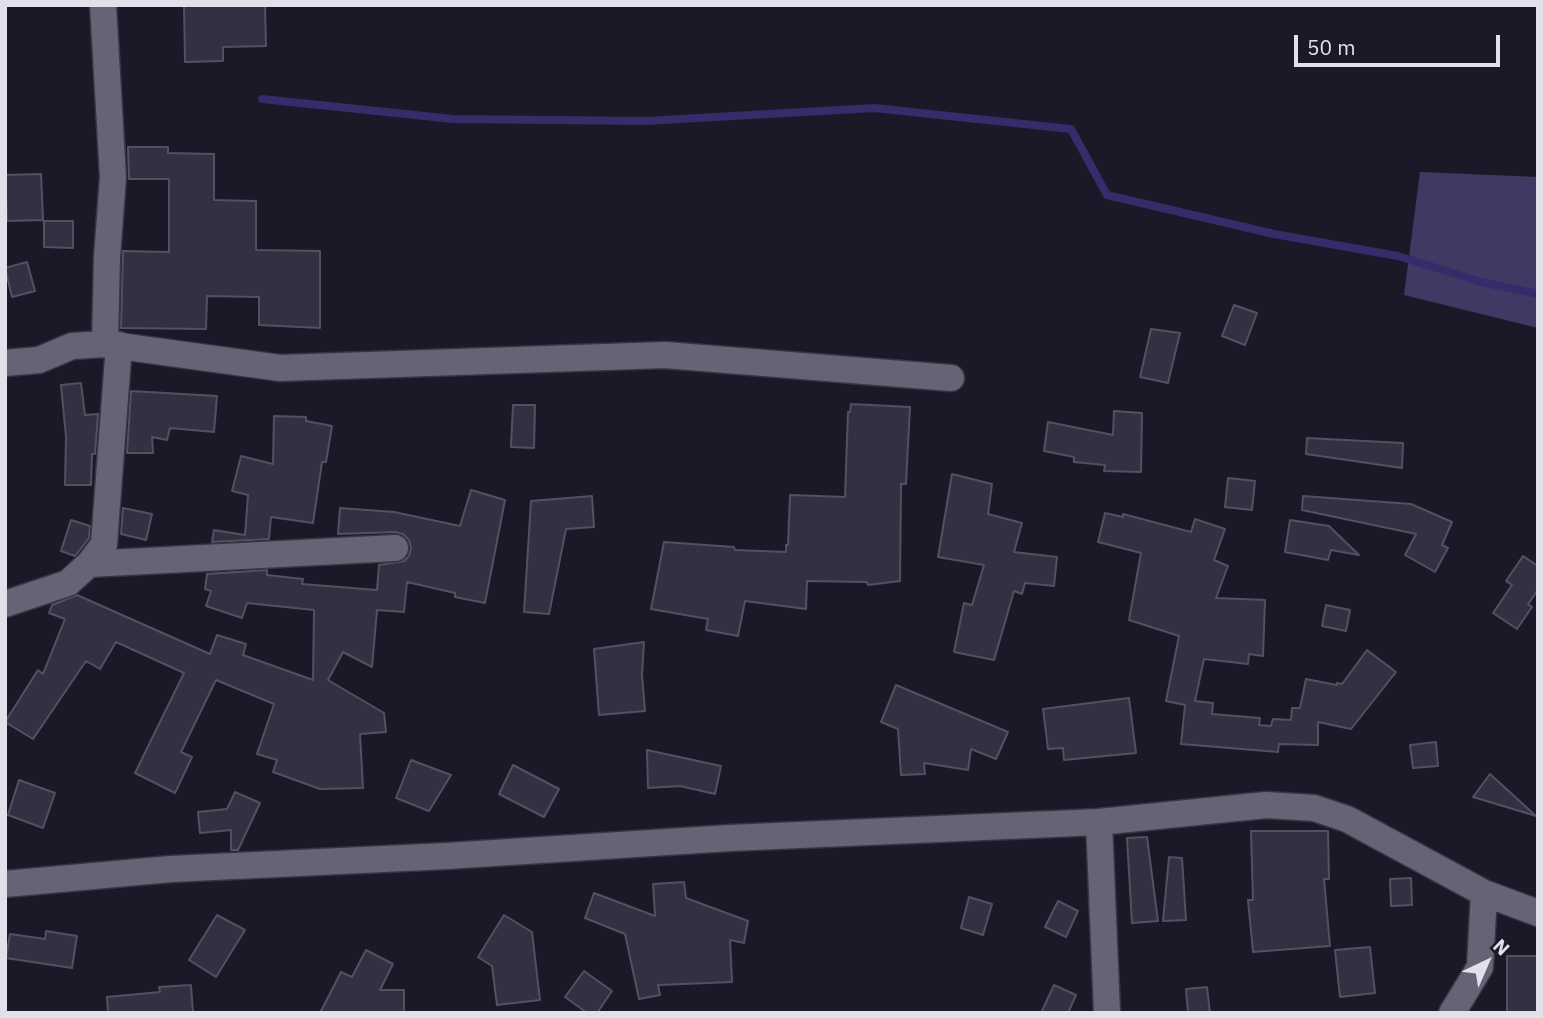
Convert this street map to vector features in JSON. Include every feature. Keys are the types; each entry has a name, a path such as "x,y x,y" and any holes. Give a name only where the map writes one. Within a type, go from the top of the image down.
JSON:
{"street":[{"path":"5,604 68,583 89,564 104,544 112,344 107,257 113,177 103,5"},
{"path":"5,363 39,360 72,346 112,344 280,368 665,355 951,378"},
{"path":"89,564 395,548"},
{"path":"5,884 171,869 447,856 730,838 1099,822 1266,805 1314,808 1347,819 1484,893 1538,914"},
{"path":"1099,822 1107,1013"},
{"path":"1452,1013 1480,967 1484,893"}],"shaded area":[{"path":"1420,172 1538,177 1538,328 1404,295"}],"building":[{"path":"184,5 265,5 266,46 223,47 223,61 185,62"},
{"path":"128,147 168,147 168,153 214,154 214,200 256,201 256,250 320,251 320,328 259,325 259,297 207,296 206,329 121,328 123,251 169,252 169,179 129,179"},
{"path":"41,174 43,220 7,221 5,175"},
{"path":"44,221 73,221 73,248 44,247"},
{"path":"27,262 35,291 12,297 5,268"},
{"path":"1234,305 1257,313 1245,345 1222,336"},
{"path":"1151,329 1180,333 1168,383 1140,377"},
{"path":"81,383 85,415 98,414 91,485 65,485 66,437 61,385"},
{"path":"131,391 217,396 214,432 170,428 167,440 152,437 153,453 127,453"},
{"path":"851,404 910,407 906,484 901,484 900,581 868,585 867,582 807,581 806,609 745,601 738,636 706,630 708,619 651,609 664,542 734,547 735,550 786,552 790,495 845,497 848,412"},
{"path":"513,405 535,405 534,448 511,447"},
{"path":"1114,411 1142,413 1141,472 1104,471 1105,465 1074,462 1074,457 1044,451 1048,422 1113,435"},
{"path":"274,416 306,417 306,421 332,426 326,462 322,462 313,523 271,517 269,539 212,542 214,530 245,535 248,495 232,491 241,456 273,464"},
{"path":"1307,438 1403,443 1402,468 1306,454"},
{"path":"952,474 992,484 988,514 1022,523 1014,552 1057,557 1054,586 1025,583 1022,594 1014,591 994,660 954,652 964,603 972,605 984,565 938,557"},
{"path":"1228,478 1255,481 1252,510 1225,507"},
{"path":"471,490 505,500 485,603 407,582 404,612 377,610 372,667 343,652 328,680 384,713 386,732 360,734 363,788 320,789 273,772 277,760 257,754 274,704 216,680 181,752 192,757 175,793 135,773 184,673 116,642 100,669 86,661 33,739 5,722 38,670 43,674 65,619 49,613 52,605 77,595 210,654 217,635 246,644 243,655 313,680 314,610 247,603 242,618 206,606 211,591 205,589 207,574 267,570 267,575 303,579 302,584 377,590 379,565 404,561 411,548 409,540 403,534 395,532 338,534 340,508 394,512 460,526"},
{"path":"592,496 594,527 566,529 549,614 524,612 531,501"},
{"path":"1303,496 1411,504 1452,522 1442,545 1448,548 1435,572 1405,555 1416,534 1302,510"},
{"path":"123,508 152,514 146,540 121,534"},
{"path":"1105,513 1123,517 1123,514 1191,532 1195,519 1225,529 1214,560 1228,566 1216,598 1265,600 1263,656 1249,654 1248,664 1204,659 1195,701 1213,703 1212,714 1260,718 1259,725 1271,726 1273,719 1291,720 1292,708 1300,708 1306,679 1342,684 1367,650 1396,672 1351,729 1318,722 1318,745 1279,744 1278,752 1181,744 1185,705 1166,701 1179,636 1129,620 1141,553 1098,542"},
{"path":"71,520 90,526 89,538 75,556 61,551"},
{"path":"1290,520 1329,526 1359,555 1331,550 1328,560 1285,552"},
{"path":"1523,556 1538,566 1538,590 1528,604 1532,607 1517,629 1493,613 1512,585 1506,581"},
{"path":"1326,605 1350,610 1346,631 1322,626"},
{"path":"644,642 642,675 645,711 599,715 594,649"},
{"path":"896,685 1008,732 996,759 971,749 968,770 924,763 925,774 901,775 898,729 881,722"},
{"path":"1129,698 1136,753 1064,760 1063,748 1048,749 1043,709"},
{"path":"1436,742 1438,766 1413,768 1410,745"},
{"path":"647,750 721,766 715,794 680,786 648,788"},
{"path":"411,760 451,775 429,811 396,798"},
{"path":"513,765 559,789 544,817 499,794"},
{"path":"1490,774 1536,816 1473,797"},
{"path":"19,780 55,793 43,828 8,815"},
{"path":"235,792 260,803 238,850 231,850 231,830 200,833 198,812 227,809"},
{"path":"1251,831 1328,831 1329,879 1324,879 1330,946 1253,952 1248,900 1253,900"},
{"path":"1147,837 1158,921 1132,923 1127,838"},
{"path":"1169,857 1182,858 1186,920 1163,921"},
{"path":"1411,878 1412,905 1391,906 1390,879"},
{"path":"684,882 686,898 748,921 744,943 730,940 732,982 658,985 660,995 639,999 625,934 585,918 594,893 655,916 653,884"},
{"path":"969,897 992,904 983,935 961,928"},
{"path":"1058,901 1078,911 1066,937 1045,927"},
{"path":"217,915 245,930 216,977 189,960"},
{"path":"504,915 532,932 540,1000 497,1005 492,966 478,957"},
{"path":"46,931 77,936 72,968 6,958 10,934 45,939"},
{"path":"1370,947 1375,993 1340,997 1335,950"},
{"path":"366,950 393,964 380,990 404,990 404,1013 320,1013 341,972 352,977"},
{"path":"1507,956 1538,956 1538,1013 1507,1013"},
{"path":"584,971 612,991 597,1013 587,1013 565,997"},
{"path":"191,985 193,1013 108,1013 107,997 160,992 159,987"},
{"path":"1054,985 1076,995 1068,1013 1041,1013"},
{"path":"1207,987 1210,1013 1188,1013 1186,989"}],"waterway":[{"path":"262,99 453,119 646,121 874,108 1071,129 1107,195 1274,234 1398,256 1481,282 1538,294"}]}
